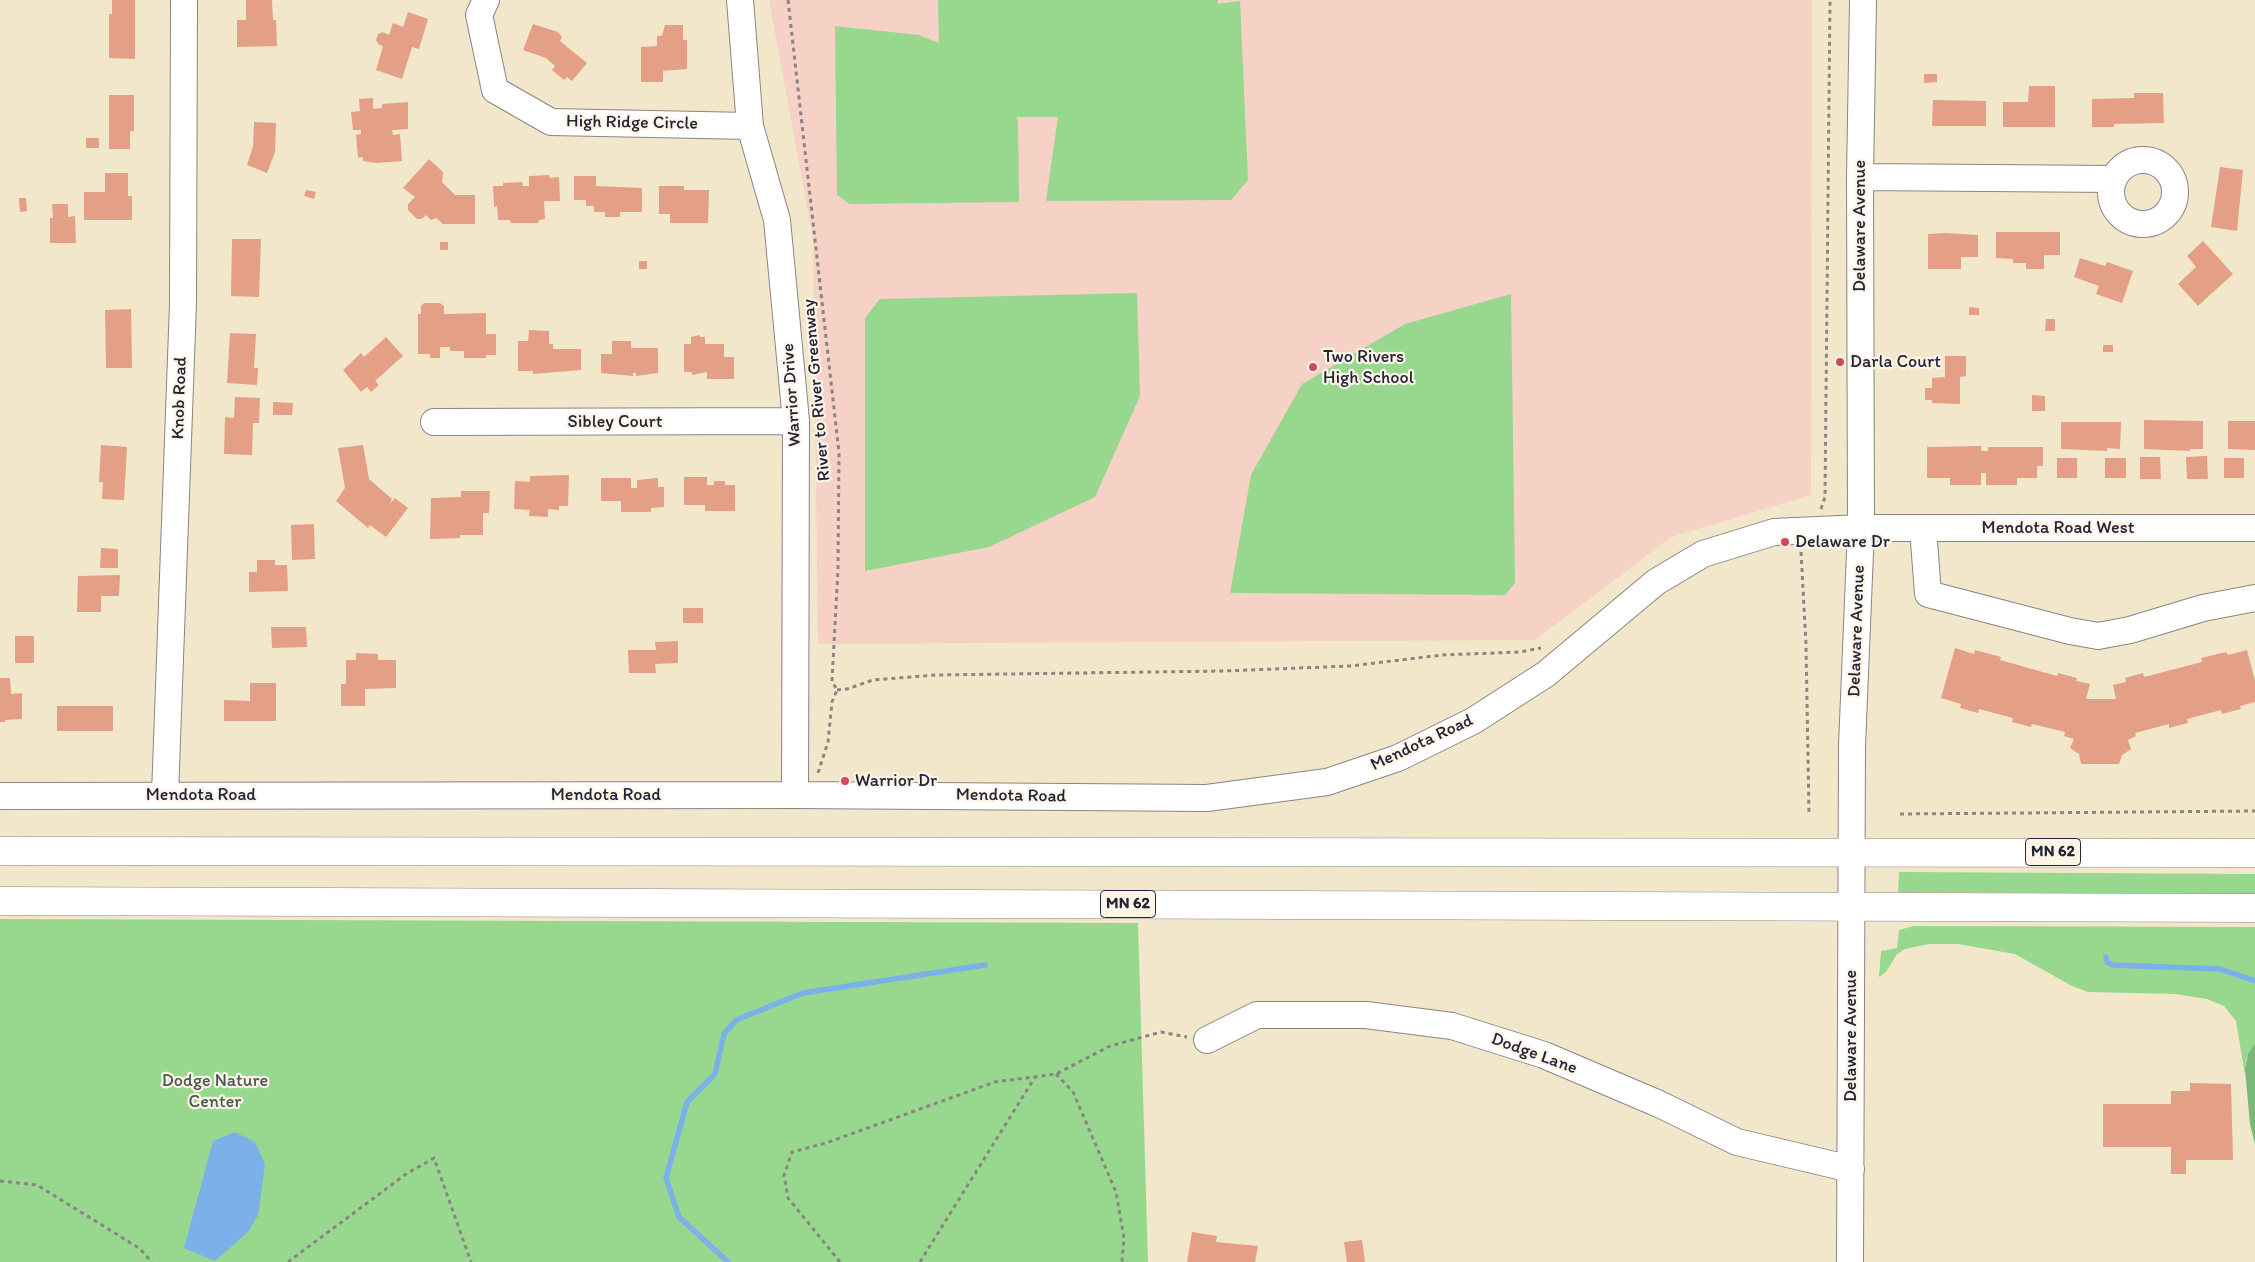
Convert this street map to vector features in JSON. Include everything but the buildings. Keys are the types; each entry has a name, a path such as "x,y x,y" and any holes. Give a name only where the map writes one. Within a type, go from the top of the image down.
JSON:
{"highway":[{"name":"MN 62","path":"0,851 1852,851 2255,853"},
{"name":"MN 62","path":"0,901 1852,905 2255,908"}],"street":[{"name":"Knob Road","path":"165,796 183,303 184,0"},
{"name":"High Ridge Circle","path":"486,0 479,15 495,90 551,122 750,126"},
{"name":"Warrior Drive","path":"740,0 750,126 777,220 796,421 794,794"},
{"name":"Delaware Avenue","path":"1850,1262 1852,746 1861,528 1860,176 1863,0"},
{"path":"1860,176 2114,179"},
{"name":"Sibley Court","path":"434,422 796,421"},
{"name":"Mendota Road","path":"0,796 794,794 1208,798 1327,782 1398,758 1473,720 1546,674 1656,582 1703,554 1774,532 1861,528"},
{"name":"Mendota Road West","path":"1861,528 2255,528"},
{"path":"1923,528 1928,594 2098,636 2130,630 2203,608 2255,598"},
{"name":"Dodge Lane","path":"1208,1040 1257,1015 1366,1015 1452,1026 1544,1055 1659,1104 1737,1142 1851,1169"}],"path":[{"name":"River to River Greenway","path":"788,0 839,453 838,569 832,682 837,690 832,702 828,742 817,776"},
{"path":"1819,513 1825,497 1830,0"},
{"path":"1801,550 1806,644 1809,814"},
{"path":"837,690 847,689 873,680 935,675 1224,671 1350,666 1442,655 1520,652 1544,647"},
{"path":"1900,814 2255,811"},
{"path":"840,1262 788,1198 784,1175 792,1152 826,1143 995,1082 1056,1074 1110,1046 1161,1032 1208,1040"},
{"path":"1056,1074 1073,1092 1116,1192 1124,1238 1122,1262"},
{"path":"920,1262 1036,1077"},
{"path":"288,1262 406,1174 434,1158 471,1262"},
{"path":"0,1181 37,1185 139,1248 152,1262"}],"shaded area":[{"name":"Two Rivers High School","path":"769,0 1812,0 1811,495 1671,537 1535,640 818,644 813,239"}],"green space":[{"path":"938,0 1218,0 1218,4 1240,1 1248,180 1231,200 1046,201 1058,117 1016,117 1018,122 1019,202 850,204 837,195 835,26 919,35 939,43"},
{"path":"1137,293 1140,396 1095,497 989,547 865,571 865,318 880,299"},
{"path":"1511,294 1515,583 1505,595 1230,593 1251,475 1302,384 1405,324"},
{"path":"1899,872 2255,874 2255,894 1898,892"},
{"name":"Dodge Nature Center","path":"0,919 1138,923 1148,1262 0,1262"},
{"path":"1914,926 2255,927 2255,1043 2246,1059 2245,1075 2236,1021 2224,1006 2207,999 2175,994 2088,992 2072,986 2015,954 1958,944 1929,944 1905,949 1897,954 1886,972 1879,977 1881,951 1897,948 1899,930"},
{"path":"2255,1043 2255,1144 2250,1124 2245,1069 2248,1054"}],"water":[{"path":"235,1132 255,1142 265,1164 258,1215 248,1232 215,1261 184,1248 213,1141"}],"waterway":[{"path":"2106,957 2107,962 2113,965 2220,969 2255,981"},
{"path":"728,1262 679,1217 666,1178 687,1102 715,1074 724,1034 736,1020 803,993 985,965"}],"place":[{"name":"Darla Court","path":"1840,362"},
{"name":"Two Rivers High School","path":"1313,367"},
{"name":"Delaware Dr","path":"1785,542"},
{"name":"Warrior Dr","path":"845,781"}]}
